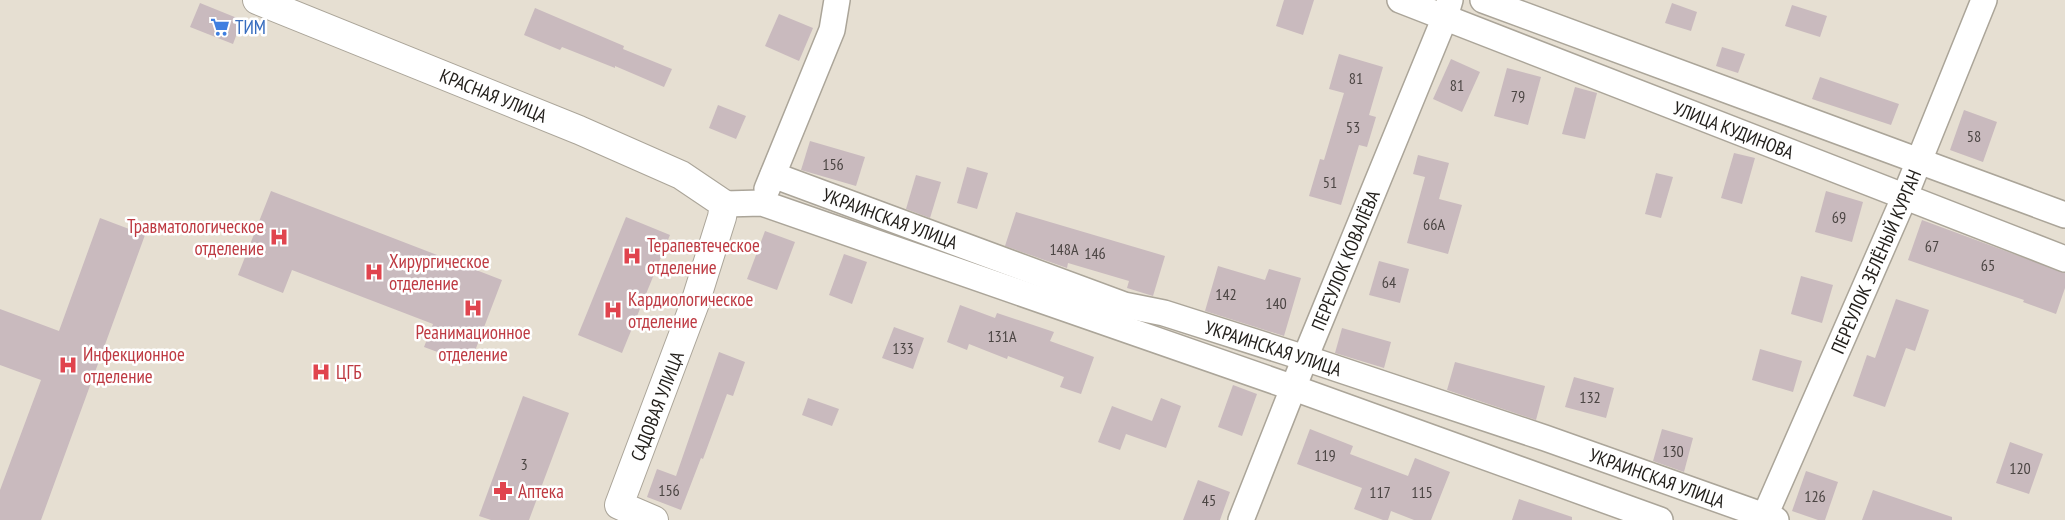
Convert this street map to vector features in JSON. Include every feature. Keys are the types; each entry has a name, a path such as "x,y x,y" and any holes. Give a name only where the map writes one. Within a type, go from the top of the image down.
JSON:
{"street":[{"name":"КРАСНАЯ УЛИЦА","path":"257,0 579,130 681,176 724,204"},
{"path":"762,203 832,30 837,0"},
{"name":"УЛИЦА КУДИНОВА","path":"1400,0 1448,9 1904,198 2065,259"},
{"name":"УЛИЦА КУДИНОВА","path":"1483,0 2065,216"},
{"name":"ПЕРЕУЛОК ЗЕЛЁНЫЙ КУРГАН","path":"1768,519 1904,198 1984,0"},
{"name":"ПЕРЕУЛОК КОВАЛЁВА","path":"1241,520 1305,358 1448,9"},
{"name":"УКРАИНСКАЯ УЛИЦА","path":"773,175 1124,305 1164,313 1305,358 1545,438 1768,519"},
{"name":"УКРАИНСКАЯ УЛИЦА","path":"724,204 762,203 1294,388 1660,520"},
{"name":"САДОВАЯ УЛИЦА","path":"616,513 696,303 722,217 724,204"},
{"path":"616,513 654,520"}],"building":[{"path":"1284,0 1314,0 1303,35 1276,26"},
{"path":"200,3 242,20 233,44 190,27"},
{"path":"1672,3 1697,12 1691,31 1665,23"},
{"path":"1792,5 1827,16 1820,37 1785,26"},
{"path":"535,8 624,46 623,49 672,69 664,87 615,66 615,68 562,47 560,50 524,35"},
{"path":"779,14 813,28 799,61 765,46"},
{"path":"1722,47 1745,54 1738,73 1716,66"},
{"path":"1339,54 1383,67 1369,115 1376,117 1367,147 1359,145 1341,205 1309,196 1320,159 1324,160 1344,93 1329,89"},
{"path":"1451,59 1480,72 1462,112 1433,99"},
{"path":"1507,68 1541,77 1528,125 1494,116"},
{"path":"1820,77 1899,104 1891,125 1812,99"},
{"path":"1575,87 1597,93 1585,139 1562,134"},
{"path":"718,105 746,116 736,139 709,128"},
{"path":"1964,110 1997,122 1983,162 1950,150"},
{"path":"810,141 865,157 856,186 801,170"},
{"path":"1734,153 1755,158 1742,204 1721,198"},
{"path":"1418,155 1449,163 1439,199 1462,205 1448,254 1407,243 1425,177 1413,174"},
{"path":"967,167 988,173 977,209 957,203"},
{"path":"1656,173 1673,177 1661,218 1645,214"},
{"path":"916,175 941,182 930,218 906,209"},
{"path":"271,191 502,280 470,364 424,347 433,324 292,270 283,293 238,275"},
{"path":"1826,191 1863,202 1852,242 1815,232"},
{"path":"1016,212 1165,256 1153,296 1127,288 1129,281 1068,263 1067,268 1005,246"},
{"path":"626,217 670,235 622,353 578,335"},
{"path":"100,218 145,235 41,520 0,520 0,490 41,380 0,365 0,309 59,331"},
{"path":"1922,220 2065,273 2065,288 2056,314 2023,302 2024,300 1908,260"},
{"path":"765,231 795,242 777,290 747,279"},
{"path":"844,254 867,262 852,304 829,295"},
{"path":"1379,261 1409,269 1400,303 1369,295"},
{"path":"1218,266 1265,280 1269,269 1301,278 1284,336 1205,311"},
{"path":"1801,276 1833,285 1822,323 1791,314"},
{"path":"1896,299 1929,310 1915,351 1906,348 1885,407 1853,396 1867,355 1875,358"},
{"path":"960,305 995,318 997,313 1054,332 1050,341 1094,357 1081,394 1060,387 1064,377 1008,356 1007,359 969,344 967,350 947,342"},
{"path":"894,327 924,338 913,369 882,358"},
{"path":"1342,328 1391,342 1384,368 1335,353"},
{"path":"1760,349 1802,361 1793,392 1752,380"},
{"path":"719,352 745,362 733,396 727,394 703,459 701,458 681,510 647,497 657,469 676,476"},
{"path":"1455,362 1545,386 1536,420 1447,390"},
{"path":"1574,377 1614,388 1606,418 1565,407"},
{"path":"1233,385 1257,394 1242,436 1218,427"},
{"path":"523,396 569,413 529,520 491,520 479,516"},
{"path":"808,398 839,409 832,426 802,415"},
{"path":"1161,398 1181,406 1166,448 1126,434 1120,450 1098,442 1112,406 1152,421"},
{"path":"1310,429 1353,446 1350,454 1408,476 1415,458 1450,472 1431,520 1414,520 1391,511 1388,520 1383,520 1354,509 1362,488 1297,464"},
{"path":"1662,429 1693,438 1684,472 1653,461"},
{"path":"2010,442 2043,454 2029,494 1996,483"},
{"path":"1806,471 1838,482 1825,520 1818,520 1792,511"},
{"path":"1198,480 1230,492 1220,520 1183,520"},
{"path":"1873,490 1952,517 1952,520 1862,520"},
{"path":"1519,499 1572,517 1572,520 1512,520"}],"place":[{"name":"ТИМ","path":"220,27"},
{"name":"Травматологическое отделение","path":"279,237"},
{"name":"Терапевтеческое отделение","path":"632,256"},
{"name":"Хирургическое отделение","path":"374,272"},
{"name":"Реанимационное отделение","path":"473,308"},
{"name":"Кардиологическое отделение","path":"613,310"},
{"name":"Инфекционное отделение","path":"68,365"},
{"name":"ЦГБ","path":"321,372"},
{"name":"Аптека","path":"503,491"}]}
